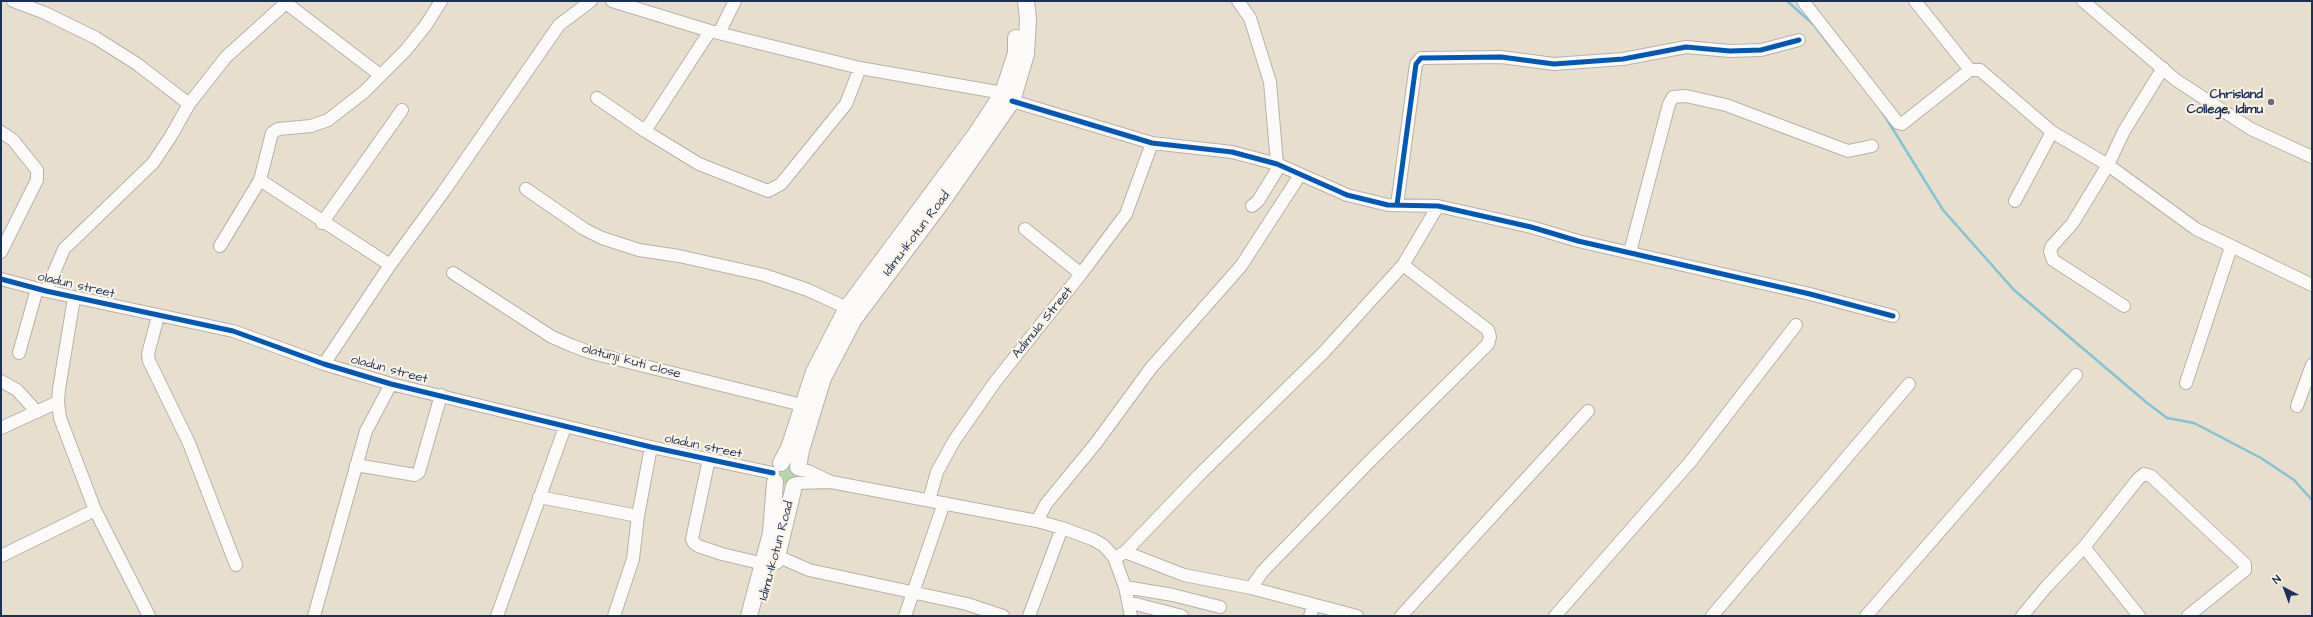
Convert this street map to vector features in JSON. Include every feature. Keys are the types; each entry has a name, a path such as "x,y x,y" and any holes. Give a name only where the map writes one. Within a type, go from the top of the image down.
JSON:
{"main road":[{"name":"Idimu-Ikotun Road","path":"770,560 777,473 789,448 802,405 822,355 847,308 976,134 1008,97 1016,53 1017,20 1015,1"},
{"name":"Idimu-Ikotun Road","path":"759,616 770,560 797,477 801,450 823,378 854,318 941,203 1008,97 1026,54 1028,19 1026,1"},
{"path":"792,462 797,477 782,487 777,473 792,462"},
{"path":"749,616 770,560"}],"street":[{"path":"13,1 45,13 96,38 137,64 189,104"},
{"path":"220,246 260,180 272,133 278,128 311,126 328,120 364,92 417,37 441,1"},
{"path":"324,364 390,265 444,191 559,25 590,1"},
{"path":"612,1 715,32 860,68 1008,97 1152,143 1232,152 1278,165 1347,194 1388,205 1438,206 1578,241 1810,294 1894,316"},
{"path":"645,131 715,32 735,1"},
{"path":"1238,1 1250,18 1270,82 1278,165 1258,201 1252,206"},
{"path":"1803,1 1898,123 1902,124 1970,70 1977,69 1983,72 2052,132 2108,165 2196,229 2312,285"},
{"path":"1915,1 1970,70"},
{"path":"2083,1 2176,80 2251,129 2312,157"},
{"path":"19,353 41,290 64,249 153,163 172,136 189,104 242,41 287,2 380,75"},
{"path":"1397,205 1416,64 1421,58 1501,58 1554,64 1623,59 1686,47 1730,51 1761,50 1799,40"},
{"path":"597,98 645,131 699,164 768,191 775,189 782,184 846,104 860,68"},
{"path":"2124,306 2053,260 2050,254 2052,246 2072,224 2108,165 2124,131 2163,68"},
{"path":"1630,252 1669,104 1673,97 1686,96 1726,104 1848,151 1872,146"},
{"path":"322,222 402,110"},
{"path":"1,132 13,140 37,170 37,180 1,252"},
{"path":"2015,201 2052,132"},
{"name":"Adimula Street","path":"929,500 937,472 954,441 995,382 1082,274 1126,214 1152,143"},
{"path":"1037,521 1046,504 1096,443 1151,368 1241,266 1300,175"},
{"path":"260,180 322,222 390,265"},
{"path":"526,189 584,229 602,238 639,250 679,256 764,275 808,290 847,308"},
{"path":"1120,555 1324,352 1403,265 1438,206"},
{"path":"1024,229 1082,274"},
{"path":"2186,383 2231,246"},
{"path":"1251,588 1263,571 1348,483 1488,344 1490,337 1488,330 1403,265"},
{"name":"olatunji kuti close","path":"453,273 552,337 573,346 592,353 802,405"},
{"name":"oladun street","path":"1,280 74,298 233,332 324,364 391,384 651,447 777,473"},
{"path":"74,298 58,402 60,418 95,510 149,616"},
{"path":"158,316 148,354 149,361 189,443 236,565"},
{"path":"1555,616 1691,461 1796,326"},
{"path":"2297,406 2312,364"},
{"path":"1866,616 2076,375"},
{"path":"1,381 17,390 37,412"},
{"path":"314,616 369,422 391,384"},
{"path":"1712,616 1909,384"},
{"path":"356,465 415,475 419,472 441,396"},
{"path":"1,428 58,402"},
{"path":"1401,616 1588,411"},
{"path":"496,616 565,427"},
{"path":"614,616 633,558 638,516 651,447"},
{"path":"709,460 692,539 698,546 722,554 770,560 967,604 1003,616"},
{"path":"2022,616 2047,586 2084,547 2138,479 2144,474 2151,476 2245,564 2245,570 2188,616"},
{"path":"797,477 831,482 1037,521 1062,528 1103,545 1120,555 1184,574 1251,588 1312,610 1357,616"},
{"path":"539,497 638,516"},
{"path":"905,616 944,503"},
{"path":"1,556 95,510"},
{"path":"1029,616 1062,528"},
{"path":"2084,547 2139,616"},
{"path":"1120,555 1131,616"},
{"path":"1125,586 1220,606"},
{"path":"1128,602 1182,616"}],"green space":[{"path":"789,463 792,465 797,474 797,478 789,485 782,485 776,469"}],"waterway":[{"path":"1787,1 1813,24 1838,56"},
{"path":"1881,110 1943,210 2014,290 2146,402 2167,418 2194,423 2261,458 2294,480 2312,500"}],"cycle path":[{"path":"1397,205 1416,64 1421,58 1501,57 1554,64 1623,59 1686,47 1730,51 1761,50 1799,40"},
{"path":"1012,101 1152,143 1232,152 1277,164 1347,195 1388,205 1438,206 1531,227 1578,241 1810,294 1893,316"},
{"path":"1,279 46,291 233,331 324,364 391,384 651,447 773,473"}],"place":[{"name":"Chrisland College, Idimu","path":"2271,102"}]}
